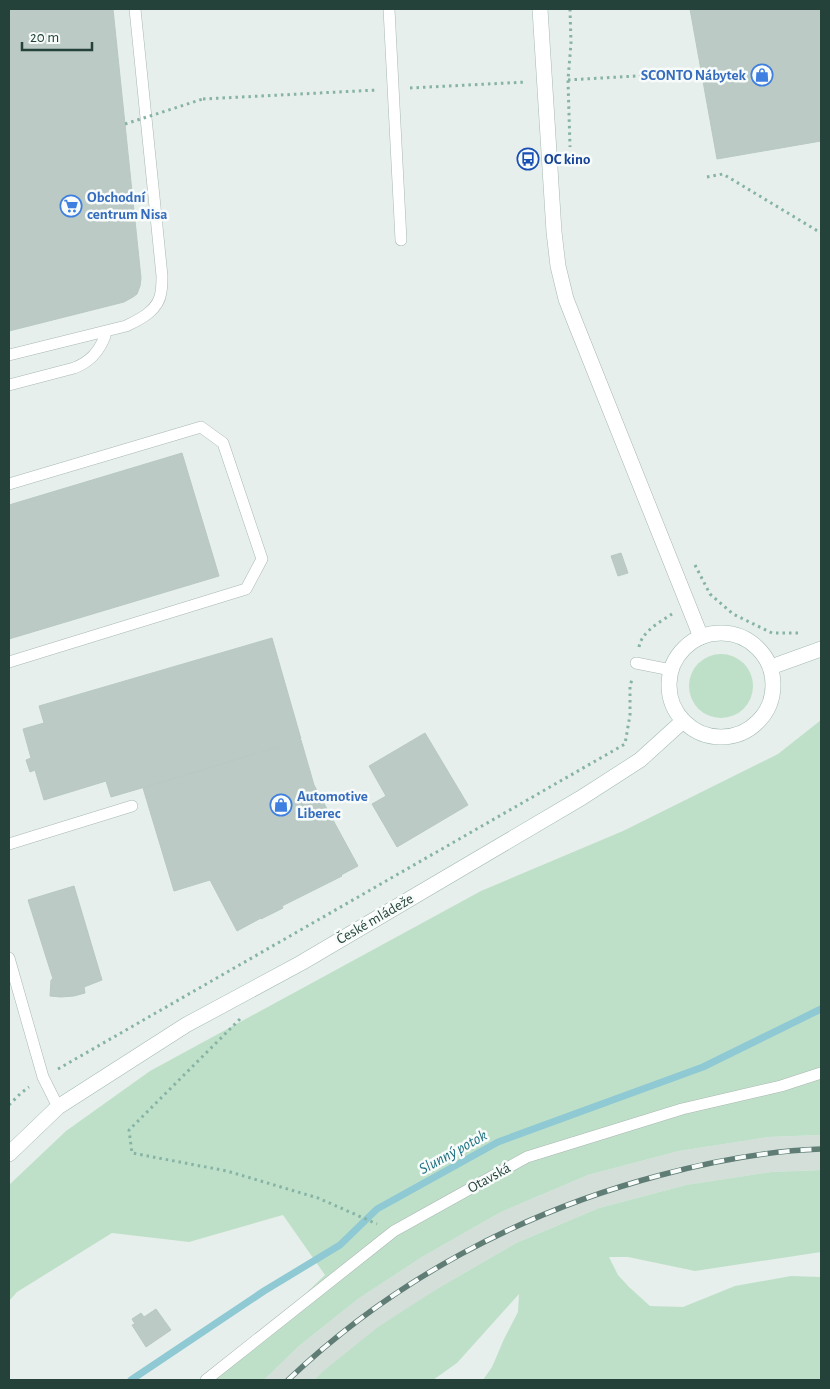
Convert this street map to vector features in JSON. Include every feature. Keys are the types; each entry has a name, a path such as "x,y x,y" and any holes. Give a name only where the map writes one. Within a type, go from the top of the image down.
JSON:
{"street":[{"path":"540,9 554,232 558,266 566,298 701,637"},
{"path":"711,633 732,633 752,642 760,649 771,667 774,691 766,713 749,729 727,737 703,734 692,728 684,721 675,708 670,694 671,670 676,658 692,641 711,633"},
{"path":"771,667 821,649"},
{"name":"České mládeže","path":"9,1154 58,1107 186,1025 301,963 581,798 640,760 684,721"}],"lane":[{"path":"9,355 126,326 148,314 155,307 161,293 162,276 135,9"},
{"path":"389,9 401,240"},
{"path":"9,385 82,365 94,356 101,347 105,336"},
{"path":"9,484 201,427 223,443 262,559 246,589 9,662"},
{"path":"636,663 671,670"},
{"path":"9,844 132,806"},
{"path":"9,958 43,1077 58,1107"},
{"name":"Otavská","path":"206,1380 394,1231 527,1157 682,1109 781,1086 821,1073"}],"path":[{"path":"570,9 571,42 568,80 570,156"},
{"path":"125,124 203,99 669,74"},
{"path":"707,177 723,174 821,233"},
{"path":"693,561 710,594 733,614 772,633 799,634 806,632"},
{"path":"9,1105 21,1093 43,1077 626,744 630,715 630,685 640,640 655,625 687,604 710,594"},
{"path":"245,1014 129,1130 132,1153 227,1171 318,1198 394,1231"}],"shaded area":[{"path":"821,1135 821,1170 771,1172 686,1185 599,1208 516,1243 440,1287 322,1372 314,1380 264,1380 299,1346 358,1299 422,1257 501,1212 588,1175 679,1151 768,1137"}],"green space":[{"path":"721,654 733,656 744,663 751,674 753,686 751,698 744,709 733,716 721,718 709,716 698,709 691,698 689,686 691,674 698,663 709,656"},
{"path":"821,720 821,1135 768,1137 679,1151 588,1175 501,1212 422,1257 358,1299 299,1346 264,1380 215,1380 325,1275 283,1215 189,1242 112,1233 17,1292 9,1301 9,1185 66,1131 150,1071 481,891 623,831 778,754"},
{"path":"821,1170 821,1252 695,1271 628,1257 609,1257 618,1275 650,1306 683,1307 735,1286 791,1276 821,1277 821,1380 483,1380 492,1367 518,1312 519,1294 457,1363 433,1380 314,1380 378,1327 440,1287 516,1243 599,1208 686,1185 771,1172"}],"building":[{"name":"Obchodní centrum Nisa","path":"9,9 113,9 141,278 137,294 124,302 9,331"},
{"name":"SCONTO Nábytek","path":"690,9 821,9 821,141 717,159"},
{"path":"182,453 219,576 9,639 9,505"},
{"path":"621,553 628,573 618,576 611,556"},
{"path":"272,638 301,739 111,797 106,781 44,800 35,770 30,772 26,760 31,758 23,729 44,723 39,706"},
{"path":"425,733 468,805 397,847 372,804 386,796 369,766"},
{"path":"301,740 314,785 358,866 282,906 283,908 237,931 210,880 174,891 143,788"},
{"path":"74,886 102,980 84,987 85,993 74,996 50,996 51,980 53,979 28,900"},
{"path":"156,1309 171,1330 146,1347 132,1325 135,1324 132,1319 141,1313 144,1317"}],"waterway":[{"name":"Slunný potok","path":"131,1380 264,1291 340,1245 377,1209 498,1142 703,1067 821,1009"}],"railway":[{"path":"288,1380 328,1344 371,1311 415,1281 461,1254 509,1230 609,1190 661,1175 740,1157 821,1149"}],"place":[{"name":"SCONTO Nábytek","path":"762,75"},
{"name":"OC kino","path":"528,159"},
{"name":"Obchodní centrum Nisa","path":"71,206"},
{"name":"Automotive Liberec","path":"281,805"}]}
